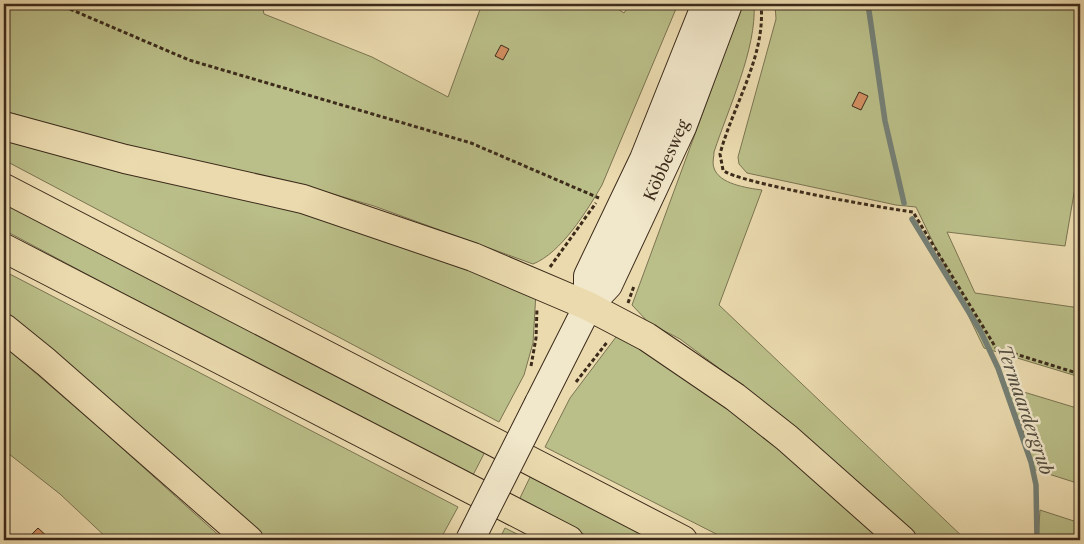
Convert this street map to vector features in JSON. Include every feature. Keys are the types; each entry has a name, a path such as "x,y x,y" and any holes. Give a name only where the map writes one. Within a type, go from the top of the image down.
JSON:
{"highway":[{"path":"4,126 125,159 303,199 473,257 588,306 646,337 735,397 787,438 902,540"},
{"path":"4,188 683,540"},
{"path":"4,248 569,540"},
{"path":"4,328 46,362 249,540"}],"main road":[{"name":"Köbbesweg","path":"588,306 588,276 647,150 706,4"},
{"name":"Köbbesweg","path":"470,540 588,306 608,285 654,188 698,87 728,4"}],"path":[{"path":"58,4 189,60 471,142 600,198"},
{"path":"761,4 760,32 755,53 722,145 720,160 723,170 730,176 776,187 913,212 996,348 1080,374"}],"green space":[{"path":"4,4 262,4 264,14 372,57 448,97 482,4 610,4 624,13 630,4 678,4 602,185 581,219 563,241 543,259 533,264 374,206 309,187 150,153 4,111"},
{"path":"743,4 754,4 751,40 714,152 713,164 717,173 727,181 762,190 719,305 966,540 922,540 763,401 680,339 649,323 632,305"},
{"path":"775,4 1080,4 1080,158 1065,246 947,232 975,293 1080,308 1080,377 984,348 916,207 896,205 747,173 739,164 738,157 776,19"},
{"path":"4,139 118,172 305,210 536,292 533,343 524,375 499,422 4,160"},
{"path":"4,194 487,448 473,475 332,405 4,230"},
{"path":"4,271 458,507 440,540 255,540 4,320"},
{"path":"619,333 680,366 890,540 728,540 545,447 570,398"},
{"path":"4,346 103,431 224,540 109,540 60,494 4,450"},
{"path":"1004,386 1080,409 1080,484 1033,469 1022,426"},
{"path":"532,473 655,540 595,540 519,500"},
{"path":"1040,510 1080,523 1080,540 1038,540"},
{"path":"505,528 527,539 530,540 499,540"}],"building":[{"path":"501,45 509,49 503,60 495,56"},
{"path":"859,92 868,96 861,110 852,106"},
{"path":"38,528 51,540 26,540"}],"waterway":[{"name":"Termaardergrub","path":"868,4 885,121 904,203"},
{"name":"Termaardergrub","path":"912,219 981,332 998,368 1031,462 1036,485 1037,540"}]}
